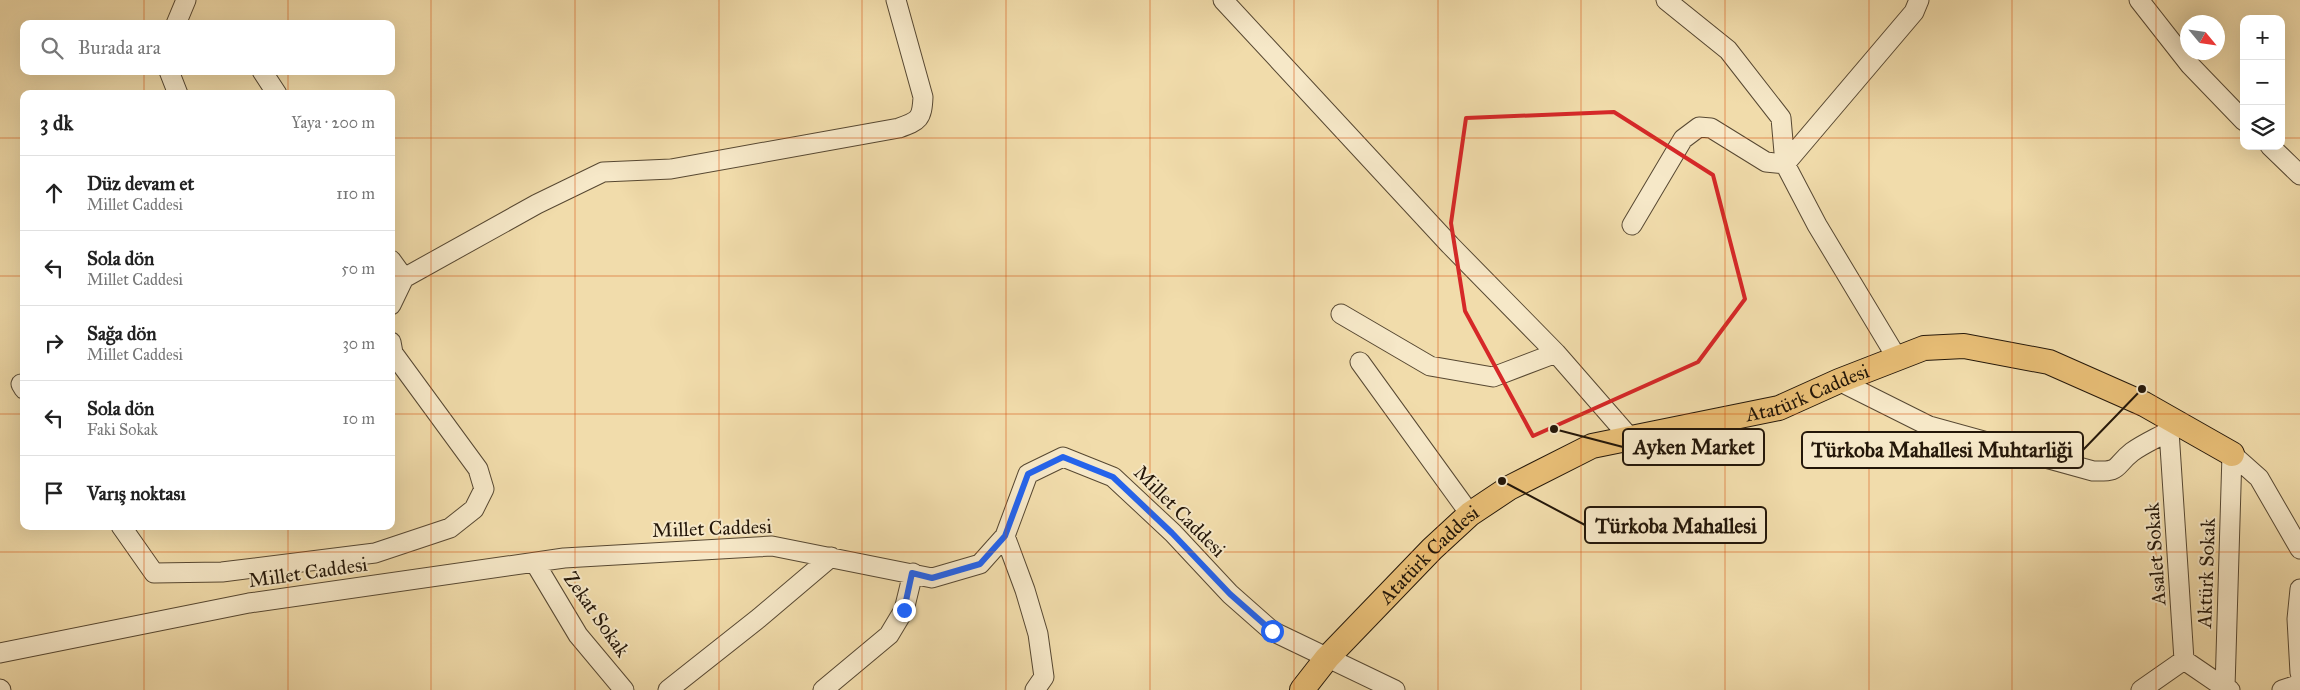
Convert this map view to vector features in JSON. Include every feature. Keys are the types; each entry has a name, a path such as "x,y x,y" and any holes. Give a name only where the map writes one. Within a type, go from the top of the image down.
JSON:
{"main road":[{"name":"Atatürk Caddesi","path":"1302,690 1327,658 1432,549 1470,514 1508,488 1592,446 1779,408 1838,380 1924,348 1964,346 2049,362 2144,404 2172,426 2232,454"}],"street":[{"path":"178,20 186,0"},
{"path":"395,297 404,278 538,204 603,172 671,169 899,128 916,122 922,113 923,97 896,0"},
{"path":"1223,0 1450,245 1556,353 1631,439"},
{"path":"1666,0 1728,50 1780,118 1785,164 1817,225 1897,358"},
{"path":"1785,164 1914,12 1919,0"},
{"path":"2139,0 2190,65 2240,117"},
{"path":"171,75 176,90"},
{"path":"265,75 274,90"},
{"path":"1632,225 1683,139 1699,127 1711,128 1766,162 1785,164"},
{"path":"2274,150 2300,175"},
{"path":"395,266 404,278"},
{"path":"1341,314 1430,366 1493,377 1556,353"},
{"path":"124,530 154,573 222,572 375,553 450,528 474,509 484,489 478,469 395,353"},
{"path":"1360,362 1470,514"},
{"path":"1838,380 1930,426 2092,471 2107,472 2119,467 2131,453 2172,426"},
{"name":"Asalet Sokak","path":"2172,426 2184,660"},
{"path":"2232,454 2259,478 2300,549"},
{"name":"Aktürk Sokak","path":"2228,689 2232,454"},
{"name":"Millet Caddesi","path":"0,653 249,603 564,558 772,546 932,578 980,564 1005,536 1028,474 1063,457 1113,477 1172,533 1230,594 1272,631 1395,690"},
{"path":"1005,536 1038,634 1044,677 1036,690"},
{"path":"668,690 760,618 831,557"},
{"name":"Zekat Sokak","path":"535,563 578,635 624,690"},
{"path":"823,690 889,635 904,610 912,573"},
{"path":"2300,590 2297,619 2300,673"},
{"path":"2141,690 2184,660 2206,682 2228,689"},
{"path":"2282,690 2300,684"}],"highlighted area":[{"path":"1614,112 1713,175 1745,299 1698,362 1533,436 1465,311 1451,223 1466,118"}],"place":[{"name":"Türkoba Mahallesi Muhtarliği","path":"2142,389"},
{"name":"Ayken Market","path":"1554,429"},
{"name":"Türkoba Mahallesi","path":"1502,481"}],"route":[{"path":"904,610 912,573 932,578 980,564 1005,536 1028,474 1063,457 1113,477 1172,533 1230,594 1272,631"}]}
